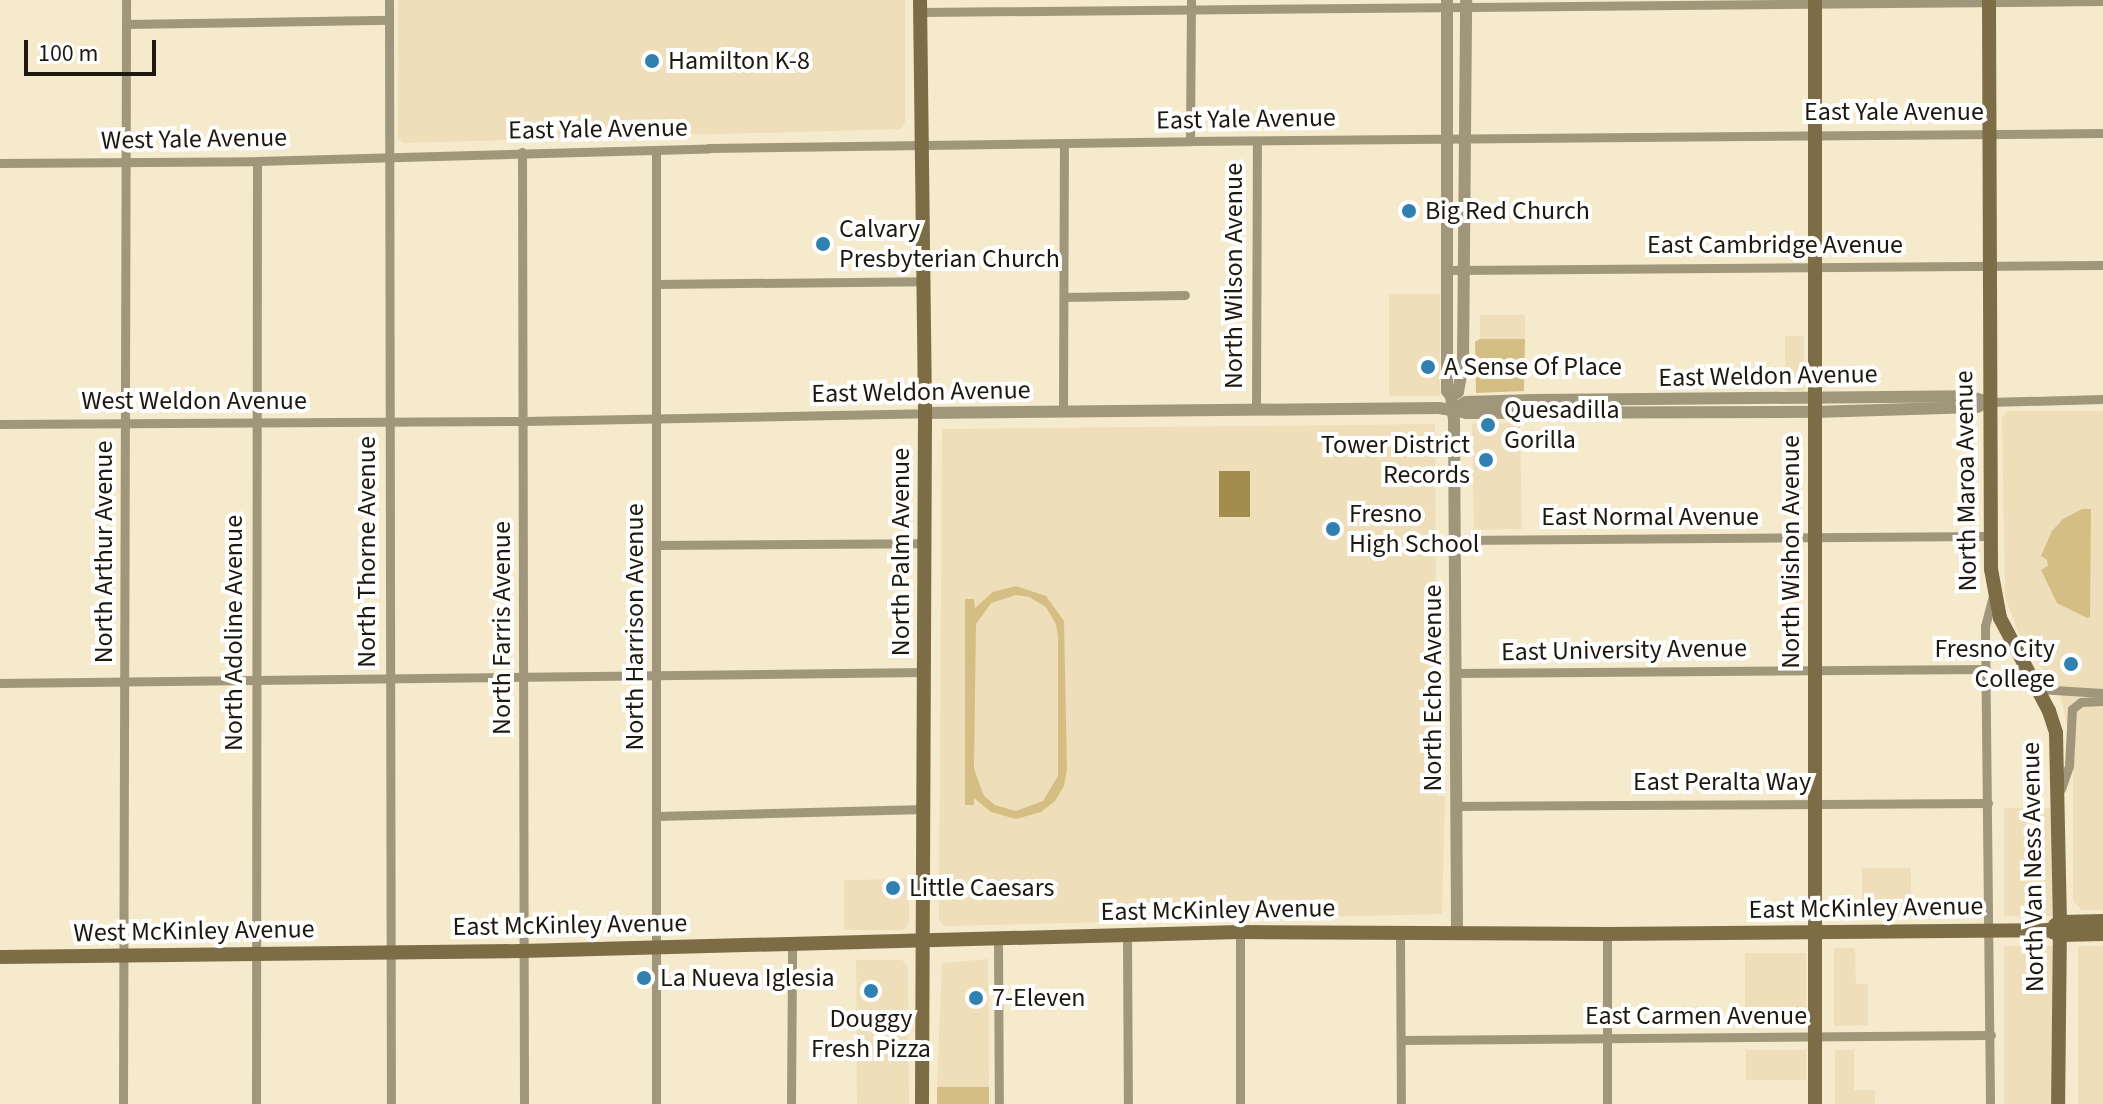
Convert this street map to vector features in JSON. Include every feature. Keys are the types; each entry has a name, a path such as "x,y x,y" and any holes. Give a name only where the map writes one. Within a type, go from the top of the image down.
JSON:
{"main road":[{"name":"North Maroa Avenue","path":"1989,1 1989,536 1994,596"},
{"name":"North Wishon Avenue","path":"1815,2 1815,1104"},
{"name":"North Palm Avenue","path":"920,6 925,413 922,1104"},
{"name":"North Van Ness Avenue","path":"1994,596 2008,636 2054,724 2058,799 2058,1104"},
{"name":"East McKinley Avenue","path":"2056,929 2103,921"},
{"name":"East McKinley Avenue","path":"389,953 1400,930 1607,934 2056,929 2103,934"},
{"name":"West McKinley Avenue","path":"0,957 389,953"}],"street":[{"name":"North Arthur Avenue","path":"123,1104 121,956 126,684 126,0"},
{"name":"North Thorne Avenue","path":"389,0 391,1104"},
{"path":"920,6 2103,1"},
{"path":"1447,3 1447,391 1452,402"},
{"path":"1452,402 1462,377 1466,3"},
{"name":"North Wilson Avenue","path":"1190,141 1191,6"},
{"path":"126,24 389,20"},
{"name":"East Yale Avenue","path":"389,157 522,152 1447,137 2103,133"},
{"name":"North Wilson Avenue","path":"1256,410 1257,141"},
{"path":"1063,412 1064,144"},
{"name":"North Harrison Avenue","path":"656,150 656,1104"},
{"name":"North Farris Avenue","path":"522,152 524,1104"},
{"name":"West Yale Avenue","path":"0,163 389,157"},
{"name":"North Adoline Avenue","path":"256,1104 257,161"},
{"name":"East Cambridge Avenue","path":"1447,270 2103,265"},
{"path":"656,284 924,281"},
{"path":"1065,297 1185,295"},
{"name":"East Weldon Avenue","path":"1604,406 1705,412 1967,396 1989,402 2103,399"},
{"path":"1705,398 1705,412"},
{"name":"East Weldon Avenue","path":"389,422 1256,410 1452,402 1466,413 1705,398 1814,404"},
{"name":"North Echo Avenue","path":"1452,402 1457,931"},
{"name":"West Weldon Avenue","path":"0,424 389,422"},
{"name":"East Normal Avenue","path":"1454,540 1989,536"},
{"path":"657,545 924,543"},
{"name":"North Maroa Avenue","path":"1990,1104 1985,626 1994,596"},
{"name":"East University Avenue","path":"1455,673 1986,669"},
{"path":"0,683 126,684 255,679 925,672"},
{"path":"2038,689 2103,693"},
{"path":"2058,799 2069,766 2072,709 2081,702 2103,701"},
{"name":"East Peralta Way","path":"1456,806 1988,803"},
{"path":"657,816 924,809"},
{"path":"1400,930 1401,1104"},
{"path":"1240,932 1240,1104"},
{"path":"1127,934 1128,1104"},
{"path":"1607,934 1607,1104"},
{"path":"998,940 999,1104"},
{"path":"791,1104 792,944"},
{"name":"East Carmen Avenue","path":"1401,1040 1991,1035"}],"shaded area":[{"name":"Hamilton K-8","path":"398,0 905,0 905,122 901,129 403,143 398,138"},
{"path":"1389,294 1440,294 1440,396 1389,396"},
{"path":"1480,315 1525,315 1525,339 1480,339"},
{"path":"1785,336 1804,336 1804,391 1785,391"},
{"path":"1480,339 1525,339 1524,391 1476,393 1475,342"},
{"name":"Fresno City College","path":"2008,411 2103,411 2103,910 2082,910 2073,901 2073,730 2067,727 2061,697 2019,634 2005,597 2002,417"},
{"path":"1520,423 1522,529 1474,530 1472,424"},
{"name":"Fresno High School","path":"1435,424 1437,796 1445,796 1442,914 944,926 939,920 942,429"},
{"path":"1219,471 1250,471 1250,517 1219,517"},
{"path":"2082,509 2091,509 2090,617 2087,618 2057,603 2041,570 2048,566 2047,560 2041,556 2052,531 2063,519"},
{"path":"1016,586 1046,596 1064,621 1067,769 1064,786 1055,801 1041,812 1016,819 991,812 974,798 974,805 965,805 965,599 974,599 975,608 993,592","holes":["1016,595 1029,597 1046,607 1056,624 1058,776 1043,801 1016,811 995,805 984,796 974,769 976,624 991,603"]},
{"path":"2004,808 2055,808 2055,916 2004,916"},
{"path":"1862,868 1911,868 1911,917 1862,917"},
{"path":"909,879 909,924 904,930 844,930 844,880"},
{"path":"2004,946 2053,946 2053,1104 2004,1104"},
{"path":"2078,946 2103,946 2103,1104 2078,1104"},
{"path":"1834,948 1855,948 1856,984 1868,984 1868,1025 1834,1026"},
{"path":"1745,953 1806,953 1806,1026 1745,1026"},
{"path":"988,959 989,1087 937,1087 942,963"},
{"path":"856,960 902,960 908,967 909,1104 857,1104"},
{"path":"1746,1050 1806,1050 1806,1080 1746,1080"},
{"path":"1835,1050 1854,1050 1854,1090 1875,1090 1875,1104 1835,1104"},
{"path":"937,1087 989,1087 989,1104 937,1104"}],"place":[{"name":"Hamilton K-8","path":"652,61"},
{"name":"Big Red Church","path":"1409,211"},
{"name":"Calvary Presbyterian Church","path":"823,244"},
{"name":"A Sense Of Place","path":"1428,367"},
{"name":"Quesadilla Gorilla","path":"1488,425"},
{"name":"Tower District Records","path":"1486,460"},
{"name":"Fresno High School","path":"1333,529"},
{"name":"Fresno City College","path":"2071,664"},
{"name":"Little Caesars","path":"893,888"},
{"name":"La Nueva Iglesia","path":"644,978"},
{"name":"Douggy Fresh Pizza","path":"871,991"},
{"name":"7-Eleven","path":"976,998"}]}
